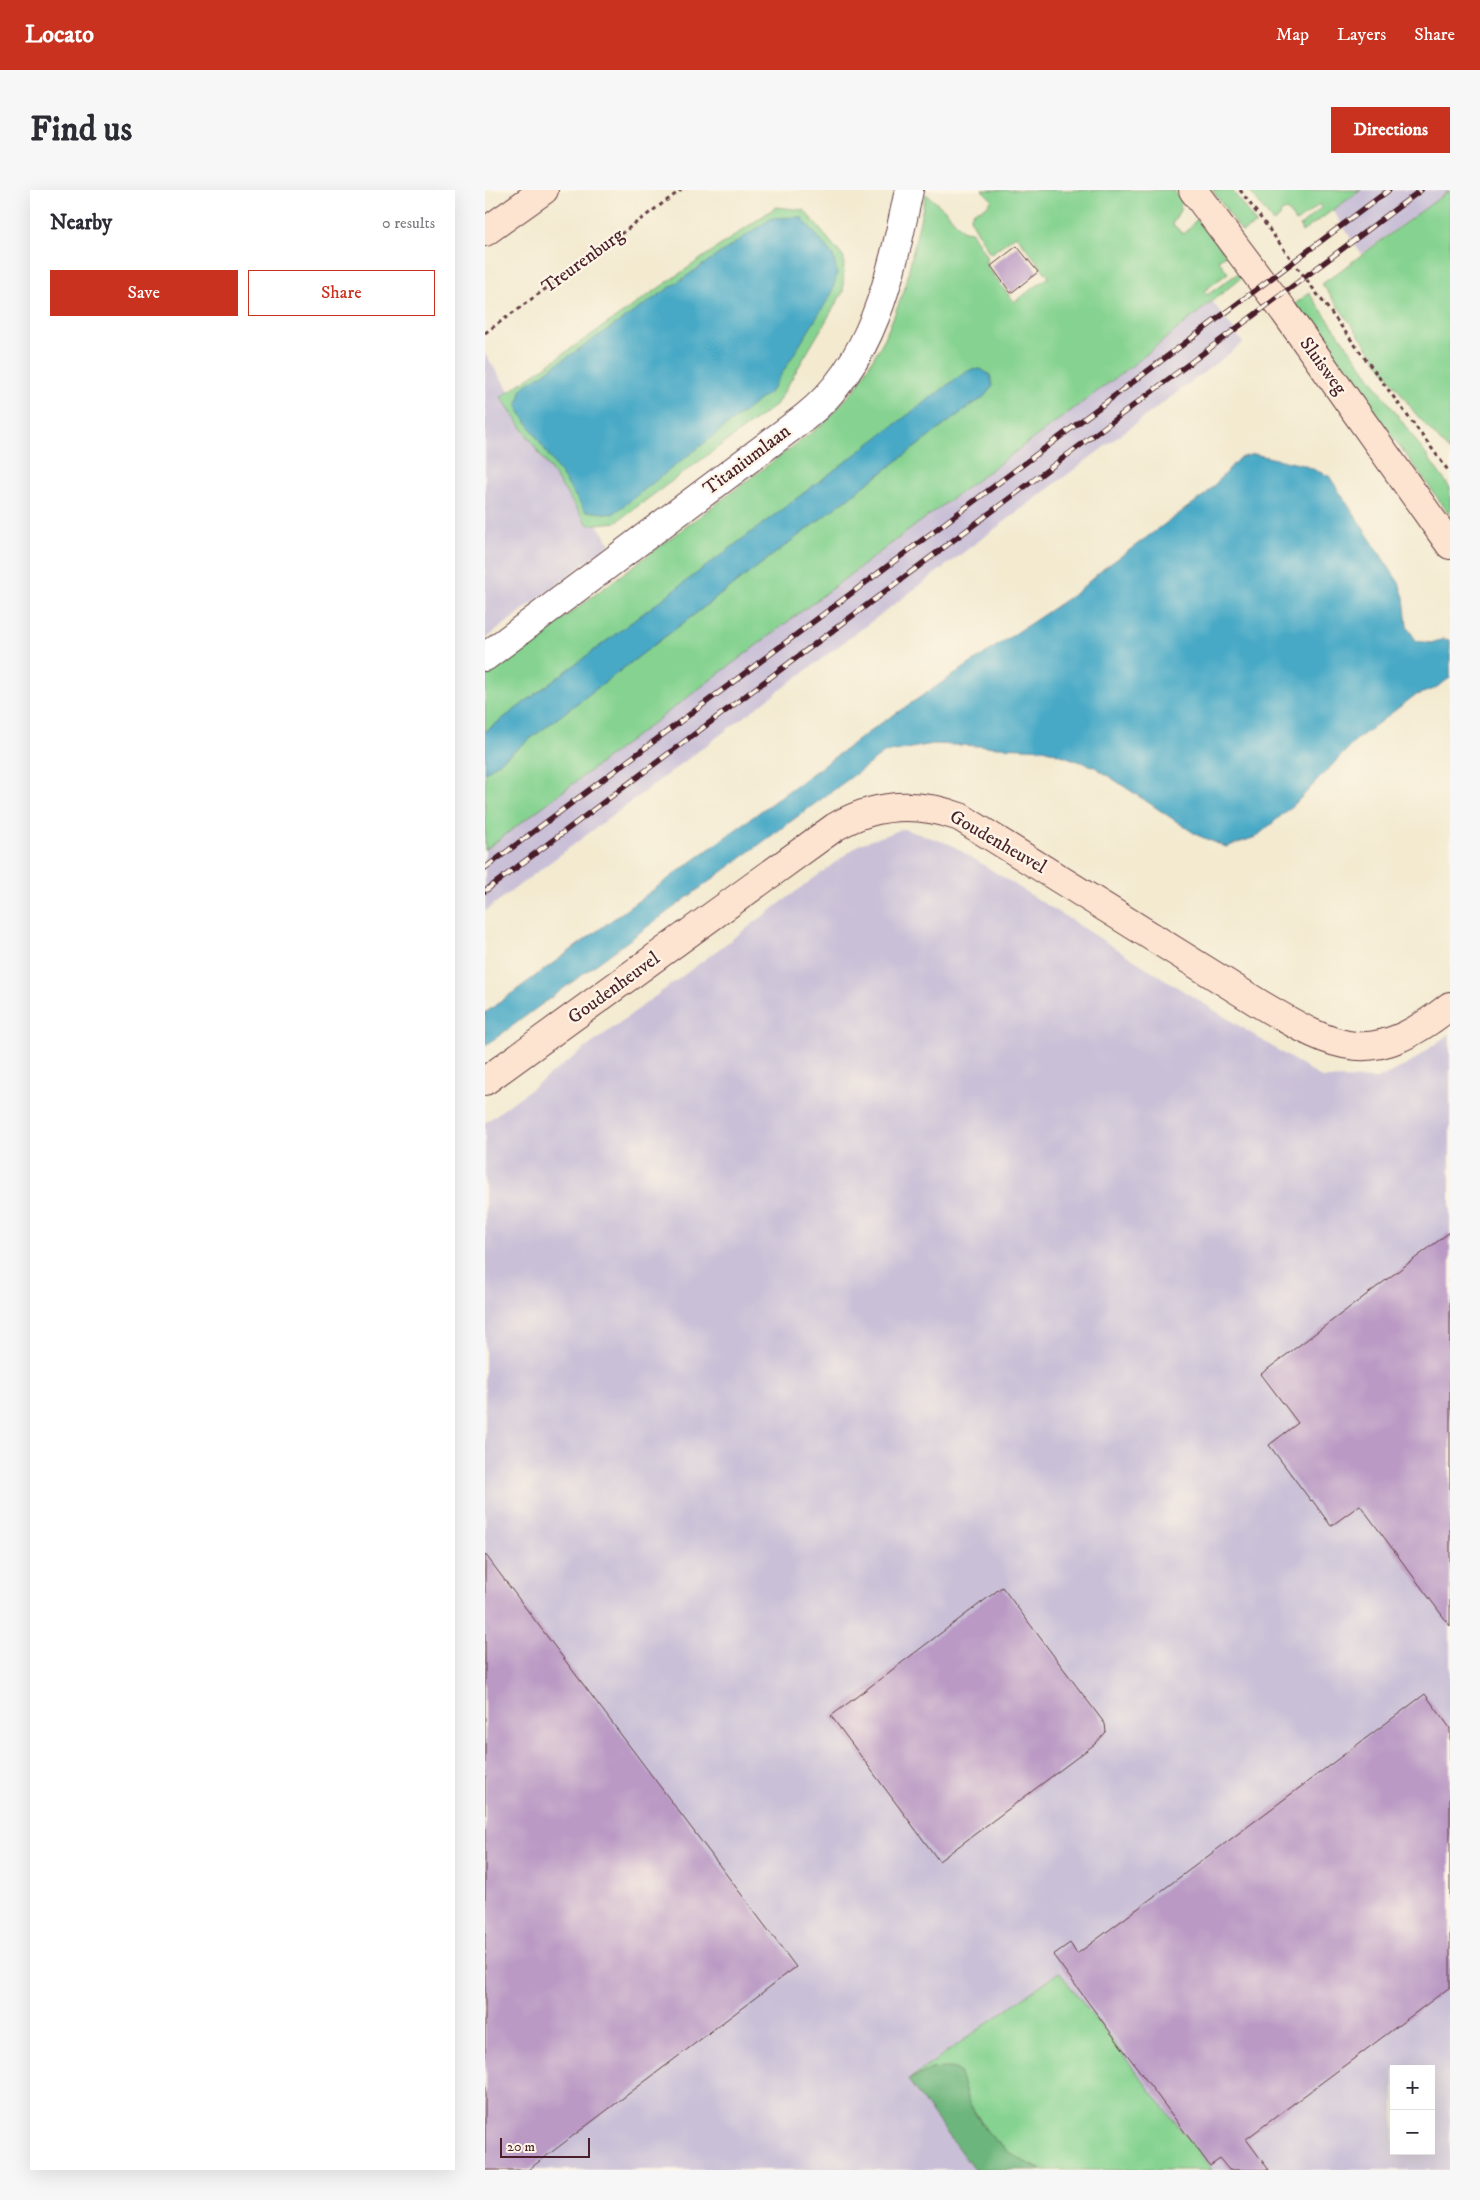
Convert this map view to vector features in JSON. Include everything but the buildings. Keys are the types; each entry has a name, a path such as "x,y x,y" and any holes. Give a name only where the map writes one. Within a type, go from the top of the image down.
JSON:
{"street":[{"path":"485,232 544,190"},
{"name":"Titaniumlaan","path":"485,658 805,417 832,392 851,366 876,313 894,260 909,190"},
{"name":"Sluisweg","path":"1193,190 1289,319 1450,545"},
{"name":"Goudenheuvel","path":"485,1081 835,827 868,811 905,806 943,810 960,817 1260,1004 1308,1032 1324,1039 1341,1044 1360,1046 1396,1041 1427,1024 1450,1006"}],"path":[{"name":"Treurenburg","path":"485,333 681,190"},
{"name":"Sluisweg","path":"1240,190 1450,472"}],"shaded area":[{"path":"1361,190 1450,190 1361,254 1333,210"},
{"path":"1212,301 1243,343 485,911 485,850 916,525 1133,365"},
{"path":"485,354 610,544 485,639"},
{"path":"903,829 950,844 1322,1078 1376,1079 1409,1064 1450,1033 1450,2170 485,2170 485,1123 860,844"}],"green space":[{"path":"982,190 1174,190 1181,200 1180,210 1172,224 1184,234 1197,219 1226,255 1218,260 1228,273 1204,291 1207,295 1237,274 1242,277 1133,365 916,525 485,850 485,773 971,405 982,399 971,370 485,732 485,677 823,424 856,388 885,338 904,291 926,194 946,211 963,231 972,232 986,256 986,265 1014,302 1049,277 1016,235 990,254 970,218 974,211 985,208 992,200"},
{"path":"1212,190 1232,190 1256,224 1242,232"},
{"path":"1249,190 1361,190 1302,232 1300,226 1321,208 1320,204 1296,222 1287,210 1281,212 1280,217 1273,222"},
{"path":"1450,190 1450,452 1415,413 1322,284"},
{"path":"776,207 804,210 844,258 843,292 776,405 616,522 588,525 501,397"},
{"path":"1309,293 1450,488 1450,515 1295,304"},
{"path":"1059,1972 1212,2170 1042,2170 1015,2158 989,2134 968,2101 959,2072 932,2069 908,2080"},
{"path":"932,2069 956,2069 961,2077 968,2100 990,2134 1017,2158 1042,2170 974,2170 908,2080"}],"water":[{"path":"801,217 833,255 837,273 832,293 771,391 613,514 585,511 517,407 522,388 772,218"},
{"path":"981,369 990,375 993,386 982,399 971,405 485,773 485,732 957,378 970,370"},
{"path":"1254,454 1303,465 1329,476 1399,583 1404,597 1407,626 1416,641 1431,643 1444,639 1450,640 1450,678 1434,689 1414,696 1356,740 1295,804 1256,837 1226,847 1197,835 1095,767 1044,749 933,744 884,753 485,1046 485,1013 877,726 1076,593 1102,570 1206,494 1239,458"}],"railway":[{"path":"485,868 1389,190"},
{"path":"485,891 1421,190"}]}
